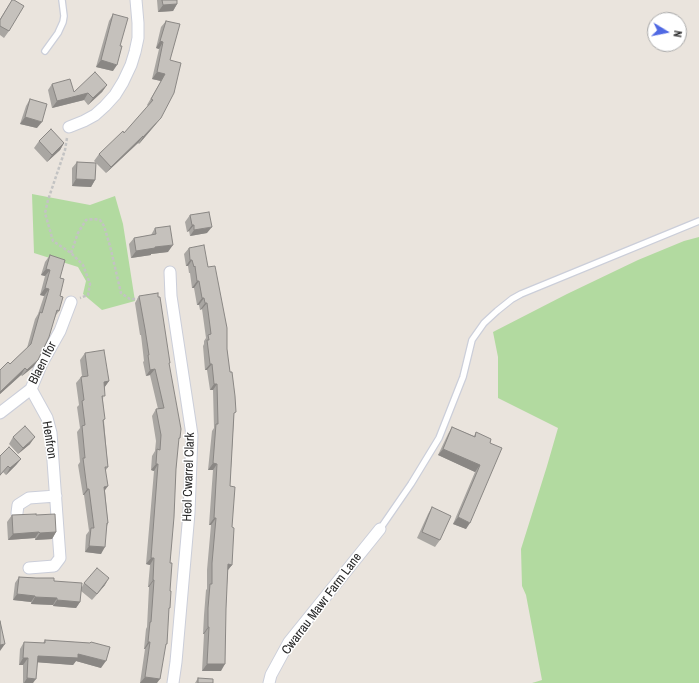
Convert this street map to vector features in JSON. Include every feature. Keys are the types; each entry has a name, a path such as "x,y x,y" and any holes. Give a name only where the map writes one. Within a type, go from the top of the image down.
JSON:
{"street":[{"path":"69,127 95,115 115,95 123,82 135,52 138,38 136,0"},
{"name":"Heol Cwarrel Clark","path":"170,272 172,296 192,435 189,521 178,647 173,683"},
{"name":"Blaen Ifor","path":"0,414 31,388 42,363 60,331 71,302"},
{"name":"Henfron","path":"29,568 54,566 60,558 51,433 47,418 31,388"},
{"path":"17,513 18,505 29,498 56,496"},
{"name":"Cwarrau Mawr Farm Lane","path":"269,683 289,642 380,529"}],"lane":[{"path":"45,51 58,33 63,22 64,16 62,0"},
{"path":"380,529 411,484 439,438 463,378 472,340 488,319 512,299 521,294 699,221"}],"path":[{"path":"69,127 65,150 45,213 53,241 71,253 83,265 90,284 88,295 71,302"},
{"path":"71,253 78,233 86,220 100,220 104,226 122,293 130,299 142,299"}],"green space":[{"path":"32,194 90,205 115,196 123,224 135,301 102,310 83,294 86,281 78,267 34,253"},
{"path":"699,237 699,683 532,683 542,680 526,595 522,586 521,549 558,428 498,398 498,357 493,332 638,260 684,241"}],"building":[{"path":"12,0 24,6 9,31 0,26 0,20"},
{"path":"162,0 177,0 177,4 163,5"},
{"path":"113,14 128,18 120,46 122,46 117,65 101,60"},
{"path":"166,21 180,24 170,60 181,63 174,93 161,118 111,167 99,154 123,131 124,133 153,100 151,99 165,74 157,72 163,42 160,41"},
{"path":"95,72 107,85 93,98 88,93 57,101 52,84 70,79 74,92"},
{"path":"30,99 47,104 42,122 25,117"},
{"path":"51,129 64,143 52,155 39,141"},
{"path":"77,162 96,163 95,180 76,179"},
{"path":"209,212 212,227 194,230 194,225 192,225 190,215"},
{"path":"170,226 173,245 136,251 134,238 156,234 155,228"},
{"path":"204,245 208,267 215,266 227,328 227,349 230,372 232,372 236,412 234,413 230,486 235,487 232,527 234,528 232,565 228,564 225,664 207,664 209,627 208,608 210,584 212,584 212,563 216,518 214,518 217,464 213,463 216,424 218,424 217,384 214,384 207,340 209,340 208,335 211,334 207,303 205,303 204,298 202,298 199,281 197,281 195,266 194,267 192,260 190,260 189,248"},
{"path":"50,255 65,260 60,278 64,279 60,296 63,297 59,311 57,310 49,337 38,360 27,370 25,368 0,392 0,370 8,362 10,364 31,344 40,312 42,313 49,289 45,288 50,270 46,269"},
{"path":"158,293 158,297 160,297 169,363 181,429 176,469 170,563 172,563 171,591 167,644 160,679 145,677 150,642 148,642 154,580 154,558 151,558 158,464 156,464 157,449 160,450 161,435 156,409 164,408 155,369 150,370 149,355 139,296"},
{"path":"104,350 109,381 104,382 105,396 102,396 108,467 105,467 108,486 104,487 108,523 105,547 89,546 91,528 94,528 83,458 85,458 82,426 85,425 81,377 88,376 85,353"},
{"path":"25,426 35,437 23,448 13,437"},
{"path":"452,427 475,437 476,432 491,439 490,443 502,448 470,523 458,517 480,465 443,449"},
{"path":"9,447 21,459 10,468 8,466 0,475 0,456"},
{"path":"432,507 451,516 440,540 422,532"},
{"path":"55,514 56,532 13,534 12,515"},
{"path":"97,568 109,578 97,594 84,583"},
{"path":"19,577 54,578 54,581 82,583 80,602 17,594"},
{"path":"0,621 5,644 0,645"},
{"path":"45,640 91,642 110,647 106,661 78,654 78,658 38,656 36,679 27,678 28,658 23,658 24,642 45,643"},
{"path":"198,678 213,679 213,683 198,683"}]}
